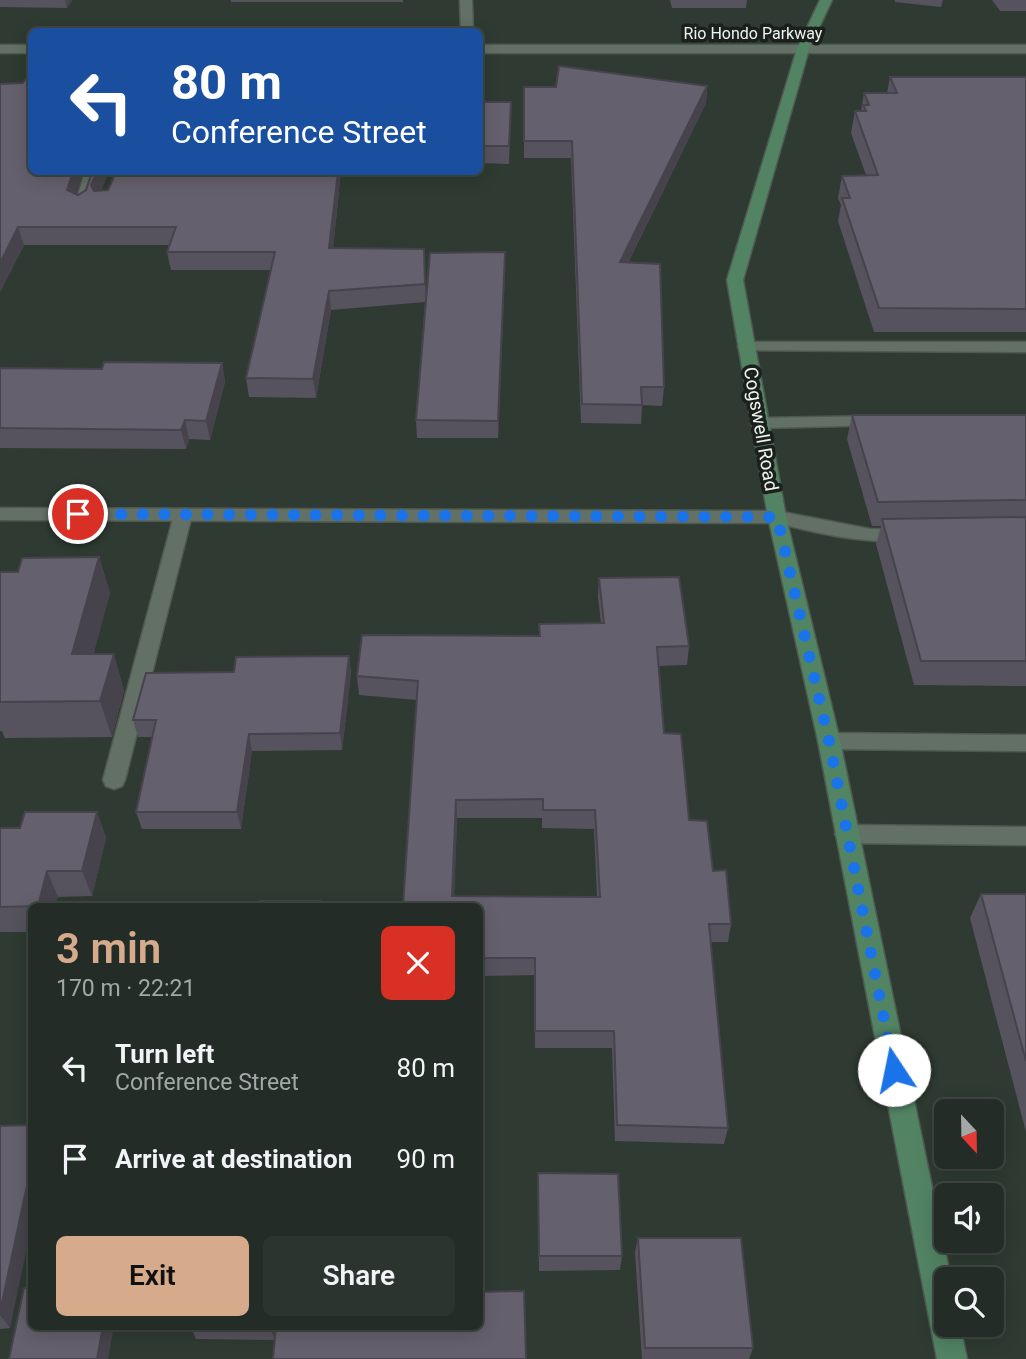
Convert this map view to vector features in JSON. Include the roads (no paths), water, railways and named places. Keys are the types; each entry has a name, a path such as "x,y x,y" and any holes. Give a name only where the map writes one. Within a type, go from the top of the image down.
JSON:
{"street":[{"path":"466,0 467,28"},
{"name":"Cogswell Road","path":"826,0 803,49 735,280 777,517 829,741 952,1359"},
{"path":"0,50 28,49"},
{"name":"Rio Hondo Parkway","path":"483,49 1026,49"},
{"path":"81,207 91,175"},
{"path":"746,347 1026,347"},
{"path":"760,423 901,420"},
{"path":"0,514 777,517 870,535 926,534"},
{"path":"114,780 183,515"},
{"path":"829,741 1026,743"},
{"path":"847,834 1026,836"}]}
